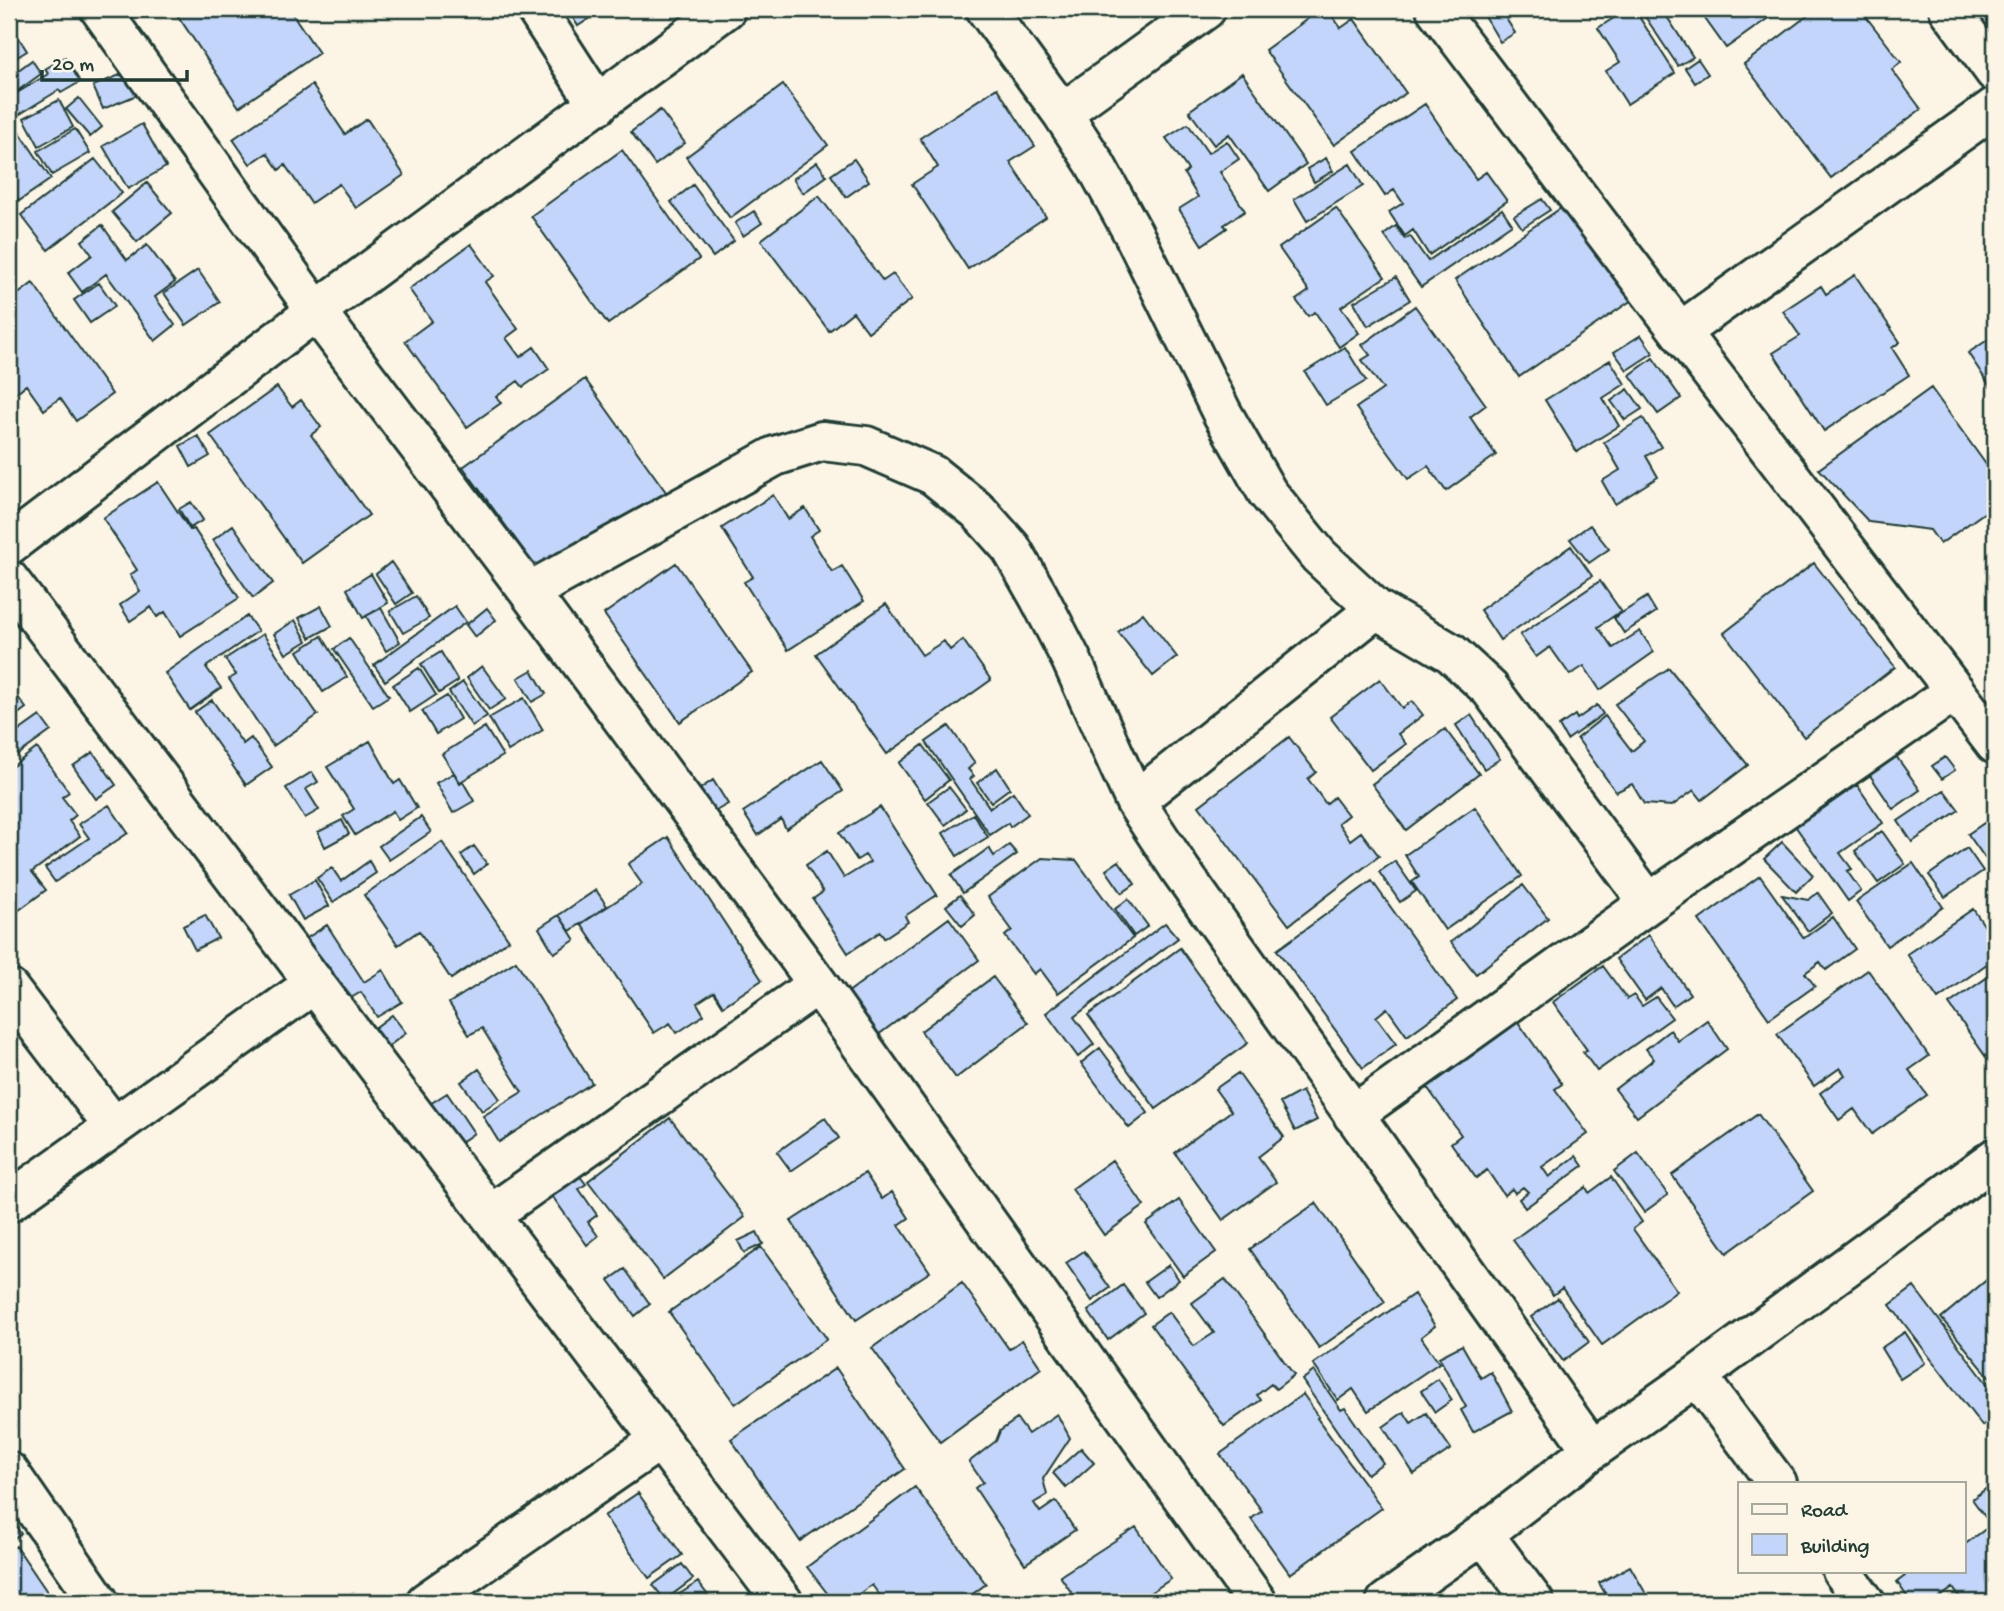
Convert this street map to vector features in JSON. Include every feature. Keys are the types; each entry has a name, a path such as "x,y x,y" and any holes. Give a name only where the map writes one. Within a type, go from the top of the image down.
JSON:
{"street":[{"path":"100,9 316,312 529,592 818,984 1257,1602"},
{"path":"536,9 598,104"},
{"path":"9,545 316,312 726,9"},
{"path":"986,9 1062,113 1094,162 1133,233 1222,413 1267,492 1319,556 1377,609 1451,653 1490,689 1649,903"},
{"path":"1062,113 1206,9"},
{"path":"1436,9 1995,744"},
{"path":"1949,9 1995,72"},
{"path":"1680,332 1995,107"},
{"path":"529,592 775,456 822,441 866,446 933,475 978,510 1010,548 1039,597 1071,659 1135,801 1181,872 1592,1450"},
{"path":"9,580 783,1602"},
{"path":"1135,801 1377,609"},
{"path":"1353,1115 1649,903 1955,691"},
{"path":"9,1202 315,983"},
{"path":"490,1216 818,984"},
{"path":"9,989 114,1127"},
{"path":"1386,1602 1483,1534 1592,1450 1995,1158"},
{"path":"1697,1376 1776,1482"},
{"path":"426,1602 660,1440"},
{"path":"12,1484 99,1602"},
{"path":"1483,1534 1534,1602"},
{"path":"1843,1572 1865,1602"}],"building":[{"path":"183,9 289,9 319,53 239,107 176,13"},
{"path":"567,9 604,9 578,26"},
{"path":"1321,9 1327,9 1341,28 1354,19 1406,93 1334,145 1265,50"},
{"path":"1500,9 1515,33 1500,42 1481,10"},
{"path":"1628,9 1634,9 1675,73 1627,104 1606,71 1620,62 1598,28"},
{"path":"1640,9 1662,9 1693,57 1678,66"},
{"path":"1698,9 1781,9 1726,48"},
{"path":"1816,9 1860,9 1901,62 1892,70 1921,109 1831,178 1744,64"},
{"path":"9,22 27,51 9,62"},
{"path":"65,57 80,82 61,93 59,90 15,117 9,107 9,98 48,74 45,69"},
{"path":"1698,59 1708,74 1695,83 1685,68"},
{"path":"32,60 41,74 9,97 9,77"},
{"path":"132,70 142,93 103,109 93,86"},
{"path":"1242,73 1306,164 1269,191 1229,134 1214,145 1189,111"},
{"path":"312,85 345,134 367,119 404,175 356,208 339,184 311,203 285,165 279,170 267,153 250,164 233,139"},
{"path":"783,85 828,145 730,218 686,157"},
{"path":"997,88 1035,146 1010,162 1046,217 968,269 912,184 938,167 920,138"},
{"path":"79,98 102,127 90,137 66,109"},
{"path":"59,100 73,127 39,146 24,118"},
{"path":"1425,104 1476,179 1486,172 1507,201 1429,255 1413,230 1405,236 1389,212 1403,203 1394,190 1385,196 1355,151"},
{"path":"660,110 685,143 655,165 631,132"},
{"path":"142,124 166,167 128,189 103,146"},
{"path":"1188,124 1208,153 1227,141 1239,159 1220,172 1245,211 1224,225 1227,228 1202,245 1179,209 1198,197 1184,174 1188,170 1166,138"},
{"path":"15,125 51,179 19,201 9,186 9,130"},
{"path":"75,129 90,153 52,175 38,151"},
{"path":"622,150 699,259 608,324 531,216"},
{"path":"1326,158 1333,171 1314,182 1307,169"},
{"path":"95,159 122,193 48,250 21,215"},
{"path":"854,159 869,181 846,197 831,175"},
{"path":"817,162 827,176 803,193 793,179"},
{"path":"1350,164 1363,186 1307,221 1294,199"},
{"path":"147,183 172,213 137,242 112,212"},
{"path":"693,185 734,241 713,257 671,202"},
{"path":"819,196 883,281 893,274 912,299 868,332 853,312 829,331 761,240"},
{"path":"1542,199 1550,210 1522,228 1514,216"},
{"path":"1567,204 1632,300 1519,377 1455,280"},
{"path":"1336,208 1385,277 1341,307 1359,333 1339,347 1315,312 1308,316 1296,300 1309,291 1279,248"},
{"path":"1502,209 1512,224 1421,287 1384,235 1396,226 1405,239 1410,236 1428,261"},
{"path":"754,211 762,223 743,236 735,223"},
{"path":"102,225 127,260 147,245 175,282 155,297 175,325 155,341 106,274 82,292 68,273 92,255 82,241"},
{"path":"471,244 494,276 485,282 518,329 506,338 520,357 534,347 549,369 523,387 518,381 496,397 501,403 467,427 405,341 432,321 409,289"},
{"path":"198,270 220,302 186,325 164,293"},
{"path":"1855,275 1900,342 1892,348 1909,375 1824,431 1773,353 1800,336 1783,311 1821,286 1826,294"},
{"path":"1396,277 1410,300 1368,326 1354,302"},
{"path":"33,283 112,394 76,421 60,398 44,410 26,385 9,398 9,301"},
{"path":"99,283 115,306 90,323 74,300"},
{"path":"1415,306 1486,405 1470,417 1496,455 1446,491 1428,466 1408,479 1356,408 1383,389 1362,360 1370,355 1362,345"},
{"path":"1641,335 1653,353 1627,370 1614,352"},
{"path":"1995,335 1995,394 1968,353"},
{"path":"1345,347 1366,381 1326,405 1305,372"},
{"path":"1653,358 1681,398 1658,414 1630,375"},
{"path":"1610,360 1625,384 1603,398 1619,426 1577,452 1545,400"},
{"path":"585,379 666,492 545,580 463,467"},
{"path":"277,387 292,407 301,400 321,427 311,435 369,515 302,563 210,435"},
{"path":"1931,388 1995,477 1995,505 1940,544 1930,530 1869,522 1819,469"},
{"path":"1628,389 1642,409 1625,420 1611,401"},
{"path":"1643,418 1661,447 1646,456 1658,477 1615,504 1602,481 1620,470 1604,442"},
{"path":"198,436 210,456 191,467 180,446"},
{"path":"158,482 190,530 194,529 239,598 180,636 165,612 157,617 151,607 130,621 120,605 140,591 130,575 137,570 103,518"},
{"path":"773,495 788,519 805,508 819,530 810,536 832,572 842,566 864,601 788,650 744,582 753,577 722,528"},
{"path":"191,502 203,520 190,528 179,509"},
{"path":"233,525 273,583 253,598 213,540"},
{"path":"1590,525 1609,549 1589,563 1570,539"},
{"path":"1571,546 1592,576 1500,640 1480,610"},
{"path":"391,562 412,593 396,604 376,574"},
{"path":"676,563 752,672 680,722 604,614"},
{"path":"1814,563 1895,667 1804,737 1724,633"},
{"path":"371,574 388,603 363,618 347,589"},
{"path":"1600,581 1621,611 1598,627 1613,648 1640,631 1654,652 1600,690 1584,666 1570,675 1550,647 1536,657 1520,635"},
{"path":"416,596 429,618 403,633 390,611"},
{"path":"1647,597 1656,612 1624,633 1614,618"},
{"path":"886,604 922,655 944,641 950,650 963,640 991,680 887,754 816,654"},
{"path":"321,606 332,626 310,638 299,618"},
{"path":"455,606 466,622 385,681 374,665"},
{"path":"381,608 400,642 386,651 366,616"},
{"path":"487,608 496,620 475,637 466,625"},
{"path":"1143,613 1177,657 1153,676 1118,632"},
{"path":"247,616 258,631 206,667 221,688 190,710 165,673"},
{"path":"295,620 307,641 286,654 274,634"},
{"path":"263,634 318,715 273,746 229,679 236,675 225,659"},
{"path":"322,636 347,677 323,692 298,651"},
{"path":"349,638 389,696 373,706 334,649"},
{"path":"441,652 458,681 439,693 421,664"},
{"path":"482,666 506,699 489,710 467,678"},
{"path":"419,668 436,695 410,712 393,685"},
{"path":"1669,668 1748,765 1702,800 1694,790 1672,806 1644,804 1632,784 1616,792 1577,738 1605,716 1632,751 1644,741 1615,704"},
{"path":"532,670 546,694 532,702 518,678"},
{"path":"1380,679 1402,708 1412,701 1423,715 1398,734 1406,744 1371,770 1330,717"},
{"path":"463,682 487,716 472,726 449,692"},
{"path":"9,685 26,708 9,721"},
{"path":"447,696 460,719 436,734 422,711"},
{"path":"524,698 543,730 508,751 489,718"},
{"path":"212,700 243,744 251,738 272,767 246,785 195,712"},
{"path":"1597,705 1603,714 1567,740 1559,726 1575,715 1577,719"},
{"path":"1471,715 1500,759 1484,769 1456,725"},
{"path":"40,716 51,731 9,761 9,738"},
{"path":"949,726 975,763 968,769 974,776 970,779 990,808 1013,792 1028,814 1010,827 1008,823 990,835 926,742"},
{"path":"485,727 503,756 460,782 442,754"},
{"path":"1445,729 1479,774 1406,830 1372,784"},
{"path":"1289,737 1316,772 1308,779 1326,804 1334,797 1348,815 1338,823 1350,840 1361,832 1379,856 1289,925 1199,806"},
{"path":"370,741 394,784 400,780 417,808 398,820 393,811 355,835 343,816 354,809 327,767"},
{"path":"923,745 949,780 925,799 899,763"},
{"path":"37,748 69,792 62,797 76,815 69,821 80,836 32,872 46,890 15,913 9,905 9,769"},
{"path":"1891,749 1920,790 1893,809 1865,768"},
{"path":"93,752 116,785 96,799 73,766"},
{"path":"1945,757 1955,770 1942,779 1932,766"},
{"path":"822,760 843,791 786,829 781,819 758,835 743,812"},
{"path":"997,768 1010,788 991,802 977,783"},
{"path":"312,772 318,782 306,789 319,810 305,818 286,788"},
{"path":"454,773 474,801 453,813 436,783"},
{"path":"713,780 728,804 714,812 700,789"},
{"path":"1857,785 1883,823 1840,853 1852,869 1847,871 1861,891 1848,901 1791,820 1813,804 1818,812"},
{"path":"949,787 966,809 945,825 928,802"},
{"path":"1944,790 1959,810 1912,842 1898,821"},
{"path":"109,805 128,833 55,882 45,868 89,838 79,824"},
{"path":"880,807 937,895 905,916 908,922 884,938 880,932 848,953 813,899 823,892 806,865 827,851 844,878 870,862 865,855 857,860 839,833"},
{"path":"1475,807 1522,876 1445,930 1412,882 1419,877 1405,855"},
{"path":"973,814 988,837 957,856 943,833"},
{"path":"421,817 431,832 389,860 379,846"},
{"path":"1993,817 1995,850 1985,858 1968,834"},
{"path":"342,820 349,834 325,847 318,832"},
{"path":"1882,831 1905,864 1878,883 1855,851"},
{"path":"668,837 762,980 723,1006 714,992 697,1003 704,1015 677,1033 670,1023 654,1033 581,924 642,884 628,864"},
{"path":"442,842 509,940 451,979 419,931 398,945 364,895"},
{"path":"1782,842 1813,875 1796,892 1764,859"},
{"path":"1009,845 1017,854 963,893 951,875 989,848 994,856"},
{"path":"474,846 487,864 474,874 461,855"},
{"path":"1967,848 1983,871 1945,897 1929,875"},
{"path":"1042,858 1076,860 1133,938 1058,993 1040,969 1034,974 1005,936 1012,930 988,897"},
{"path":"369,861 376,873 333,902 317,878 332,868 341,881"},
{"path":"1119,861 1135,884 1122,893 1106,870"},
{"path":"1395,861 1416,891 1400,902 1379,872"},
{"path":"1913,863 1943,907 1887,946 1856,902"},
{"path":"1760,876 1804,938 1833,917 1855,949 1826,970 1820,962 1805,973 1815,986 1769,1019 1699,920"},
{"path":"315,880 329,906 303,920 289,895"},
{"path":"1372,881 1457,1000 1407,1036 1387,1008 1376,1017 1396,1044 1363,1068 1277,950"},
{"path":"1523,885 1548,918 1476,974 1451,942"},
{"path":"596,890 607,906 570,931 559,915"},
{"path":"1818,893 1832,913 1808,931 1782,895 1808,900"},
{"path":"960,895 975,915 962,926 946,906"},
{"path":"1128,899 1148,926 1134,936 1115,909"},
{"path":"1973,909 1995,941 1995,958 1938,999 1907,954"},
{"path":"205,915 218,938 195,950 183,926"},
{"path":"559,915 575,940 554,953 539,928"},
{"path":"949,918 979,960 878,1035 847,993"},
{"path":"1165,923 1178,938 1074,1017 1094,1044 1078,1057 1046,1013"},
{"path":"327,925 364,982 383,970 402,1002 377,1017 361,992 346,1001 307,938"},
{"path":"1649,935 1690,994 1673,1006 1661,988 1645,1000 1616,959"},
{"path":"1180,948 1248,1043 1156,1109 1088,1015"},
{"path":"516,961 592,1083 499,1142 483,1116 522,1092 482,1028 469,1035 449,1003"},
{"path":"1603,966 1627,999 1634,995 1642,1006 1656,997 1672,1018 1597,1071 1583,1052 1587,1050 1553,1002"},
{"path":"1868,970 1929,1056 1909,1070 1927,1095 1872,1134 1854,1109 1839,1120 1820,1093 1845,1075 1840,1068 1814,1086 1777,1034"},
{"path":"1995,972 1995,1051 1986,1057 1949,1004"},
{"path":"993,977 1028,1023 956,1078 921,1031"},
{"path":"392,1015 406,1033 377,1055 364,1036"},
{"path":"1707,1020 1727,1049 1637,1117 1615,1089 1654,1059 1646,1049 1670,1030 1678,1041"},
{"path":"1518,1022 1562,1084 1555,1089 1588,1134 1542,1167 1549,1177 1576,1156 1583,1166 1525,1208 1519,1199 1528,1192 1523,1187 1515,1193 1512,1189 1504,1195 1487,1170 1476,1178 1451,1143 1461,1135 1427,1087"},
{"path":"1100,1048 1148,1113 1129,1128 1081,1063"},
{"path":"479,1069 500,1099 482,1111 461,1082"},
{"path":"1238,1073 1284,1137 1258,1157 1276,1182 1223,1220 1175,1153 1231,1111 1215,1089"},
{"path":"1302,1091 1317,1120 1295,1131 1280,1103"},
{"path":"447,1093 474,1133 450,1150 422,1109"},
{"path":"1758,1114 1813,1191 1727,1253 1672,1175"},
{"path":"670,1118 745,1217 663,1279 588,1181"},
{"path":"825,1118 839,1138 791,1171 777,1152"},
{"path":"1638,1153 1668,1195 1644,1212 1614,1171"},
{"path":"1112,1160 1144,1206 1104,1235 1072,1189"},
{"path":"865,1173 882,1199 892,1192 909,1218 899,1225 930,1272 856,1320 791,1221"},
{"path":"578,1174 586,1184 579,1189 597,1215 588,1222 598,1236 587,1245 550,1193"},
{"path":"1611,1177 1642,1222 1633,1229 1677,1291 1602,1345 1562,1288 1553,1295 1513,1240 1586,1187 1589,1193"},
{"path":"1179,1200 1216,1252 1183,1276 1146,1224"},
{"path":"1316,1203 1385,1302 1319,1348 1250,1249"},
{"path":"757,1232 763,1244 744,1253 738,1241"},
{"path":"761,1247 827,1339 735,1404 669,1312"},
{"path":"1084,1251 1110,1288 1092,1301 1066,1263"},
{"path":"1169,1265 1179,1280 1156,1297 1145,1282"},
{"path":"625,1269 650,1304 635,1316 609,1280"},
{"path":"1995,1273 1995,1384 1941,1318"},
{"path":"1225,1279 1294,1375 1276,1389 1271,1384 1257,1395 1261,1400 1224,1426 1151,1325 1169,1312 1194,1346 1214,1333 1192,1303"},
{"path":"962,1283 1009,1349 1022,1340 1041,1368 940,1442 872,1348"},
{"path":"1123,1285 1144,1313 1108,1340 1088,1311"},
{"path":"1914,1287 1995,1394 1995,1416 1982,1426 1890,1305"},
{"path":"1414,1294 1435,1326 1421,1337 1439,1363 1368,1411 1353,1389 1338,1400 1313,1364"},
{"path":"1558,1298 1589,1342 1563,1361 1531,1317"},
{"path":"1905,1332 1925,1363 1900,1379 1881,1348"},
{"path":"1462,1345 1481,1378 1491,1372 1512,1411 1473,1432 1461,1410 1466,1407 1439,1357"},
{"path":"836,1368 905,1469 800,1541 731,1439"},
{"path":"1314,1371 1341,1410 1345,1408 1383,1463 1367,1474 1302,1380"},
{"path":"1438,1379 1452,1400 1435,1412 1421,1391"},
{"path":"1303,1394 1319,1417 1317,1418 1382,1508 1290,1574 1251,1519 1262,1511 1220,1454"},
{"path":"1404,1412 1411,1423 1426,1413 1451,1449 1414,1474 1383,1427"},
{"path":"1057,1414 1070,1438 1043,1479 1047,1495 1034,1503 1040,1512 1056,1501 1075,1530 1025,1564 975,1488 983,1482 969,1462 996,1441 1000,1431 1017,1419 1028,1434"},
{"path":"1081,1448 1094,1463 1066,1488 1053,1473"},
{"path":"1995,1482 1995,1599 1990,1602 1963,1602 1953,1588 1933,1602 1911,1602 1897,1582 1905,1576 1903,1572 1966,1572 1966,1544 1991,1525 1972,1499"},
{"path":"915,1487 986,1584 962,1602 880,1602 883,1600 872,1585 847,1602 834,1602 807,1567"},
{"path":"638,1493 682,1555 649,1578 604,1516"},
{"path":"9,1516 21,1534 9,1542"},
{"path":"1136,1527 1171,1579 1136,1602 1078,1602 1060,1576"},
{"path":"16,1546 54,1602 9,1602 9,1551"},
{"path":"682,1564 693,1579 665,1600 653,1585"},
{"path":"1630,1566 1649,1599 1643,1602 1610,1602 1599,1583"},
{"path":"698,1582 713,1602 683,1602 678,1595"}]}
